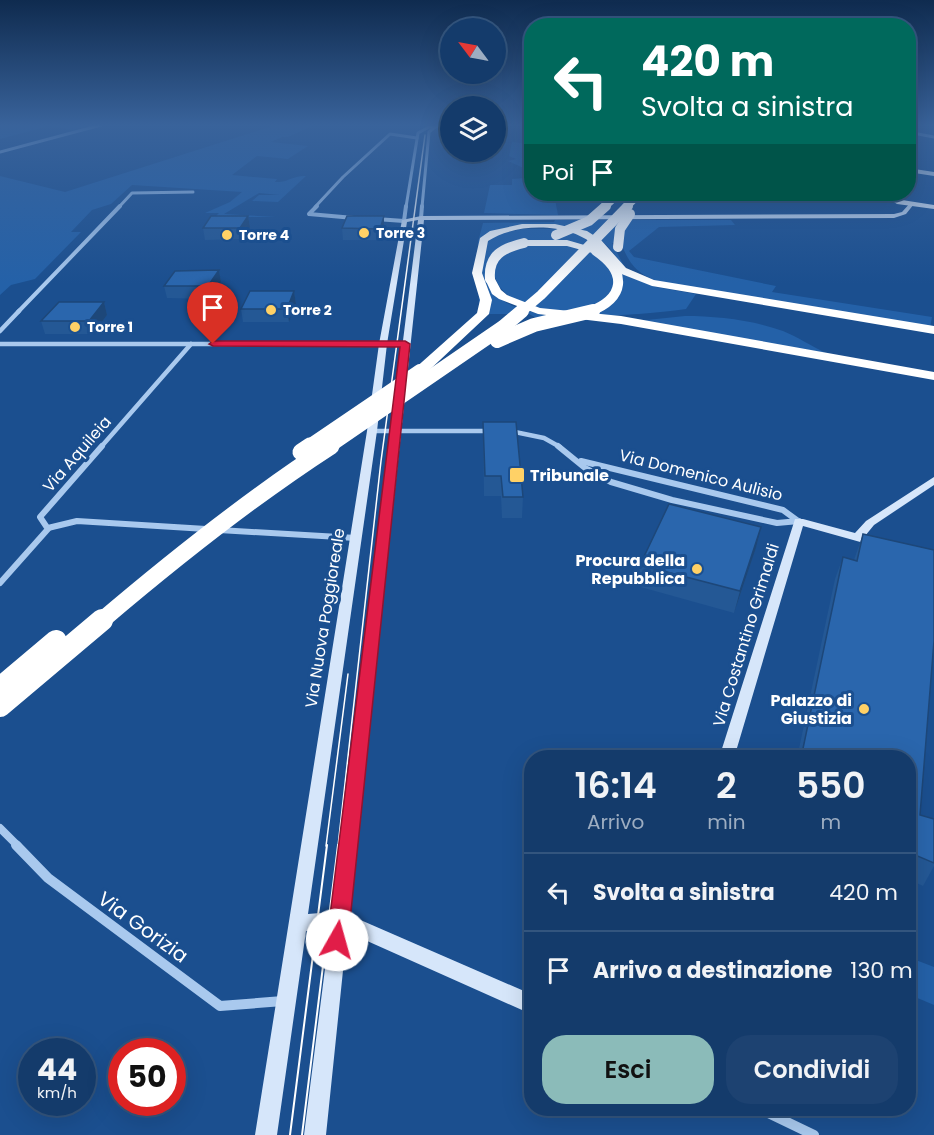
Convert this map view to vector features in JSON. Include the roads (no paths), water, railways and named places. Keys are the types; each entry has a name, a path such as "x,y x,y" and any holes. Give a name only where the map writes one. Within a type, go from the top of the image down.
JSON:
{"highway":[{"path":"610,201 580,226 556,235 504,248 494,255 489,268 490,279 496,292 521,306 538,311 621,320 934,376"},
{"path":"0,706 161,570 268,487 426,375 526,294 621,201"},
{"path":"0,688 150,565 254,486 503,327 542,295 632,201"},
{"path":"640,201 620,226 616,238 618,247 631,272 645,280"},
{"path":"426,375 450,342 476,322 485,310 485,296 477,273 483,240 496,232 520,227 546,226 578,231 596,240 619,268 645,280 671,287 934,330"},
{"path":"426,375 511,334 545,321 593,310 609,303 617,294 616,272 596,251 567,243 524,243"}],"main road":[{"path":"893,201 906,212"},
{"path":"902,201 934,207"},
{"path":"908,201 911,204"},
{"path":"404,221 421,218 894,216 906,212 911,204"},
{"path":"315,1135 421,218"},
{"name":"Via Nuova Poggioreale","path":"266,1135 357,538 383,344 404,221"},
{"path":"857,537 870,523 934,480"},
{"path":"799,521 890,547"},
{"name":"Via Costantino Grimaldi","path":"728,750 799,521"},
{"path":"298,923 340,920 524,1001"}],"street":[{"path":"342,178 309,214 356,218"},
{"name":"Via Nuova Poggioreale","path":"404,221 411,178"},
{"path":"421,218 425,178"},
{"path":"0,331 132,193 193,192"},
{"path":"367,219 404,221"},
{"path":"0,344 405,344"},
{"name":"Via Aquileia","path":"48,528 41,519 42,515 191,344"},
{"path":"372,431 495,431"},
{"name":"Via Domenico Aulisio","path":"505,431 549,439 601,477 628,487 777,523 799,521"},
{"name":"Via Domenico Aulisio","path":"579,460 783,510 799,521"},
{"path":"0,583 48,528 77,521 357,538"},
{"name":"Via Gorizia","path":"0,828 48,878 220,1006 286,1001"},
{"path":"775,1116 814,1135"}],"tram line":[{"path":"338,846 381,461 419,178"},
{"path":"326,846 348,674"},
{"path":"290,1135 327,845"},
{"path":"302,1135 338,845"}],"place":[{"name":"Torre 3","path":"364,233"},
{"name":"Torre 4","path":"227,235"},
{"name":"Torre 2","path":"271,310"},
{"name":"Torre 1","path":"75,327"},
{"name":"Tribunale","path":"517,475"},
{"name":"Procura della Repubblica","path":"697,569"},
{"name":"Palazzo di Giustizia","path":"864,709"}]}
